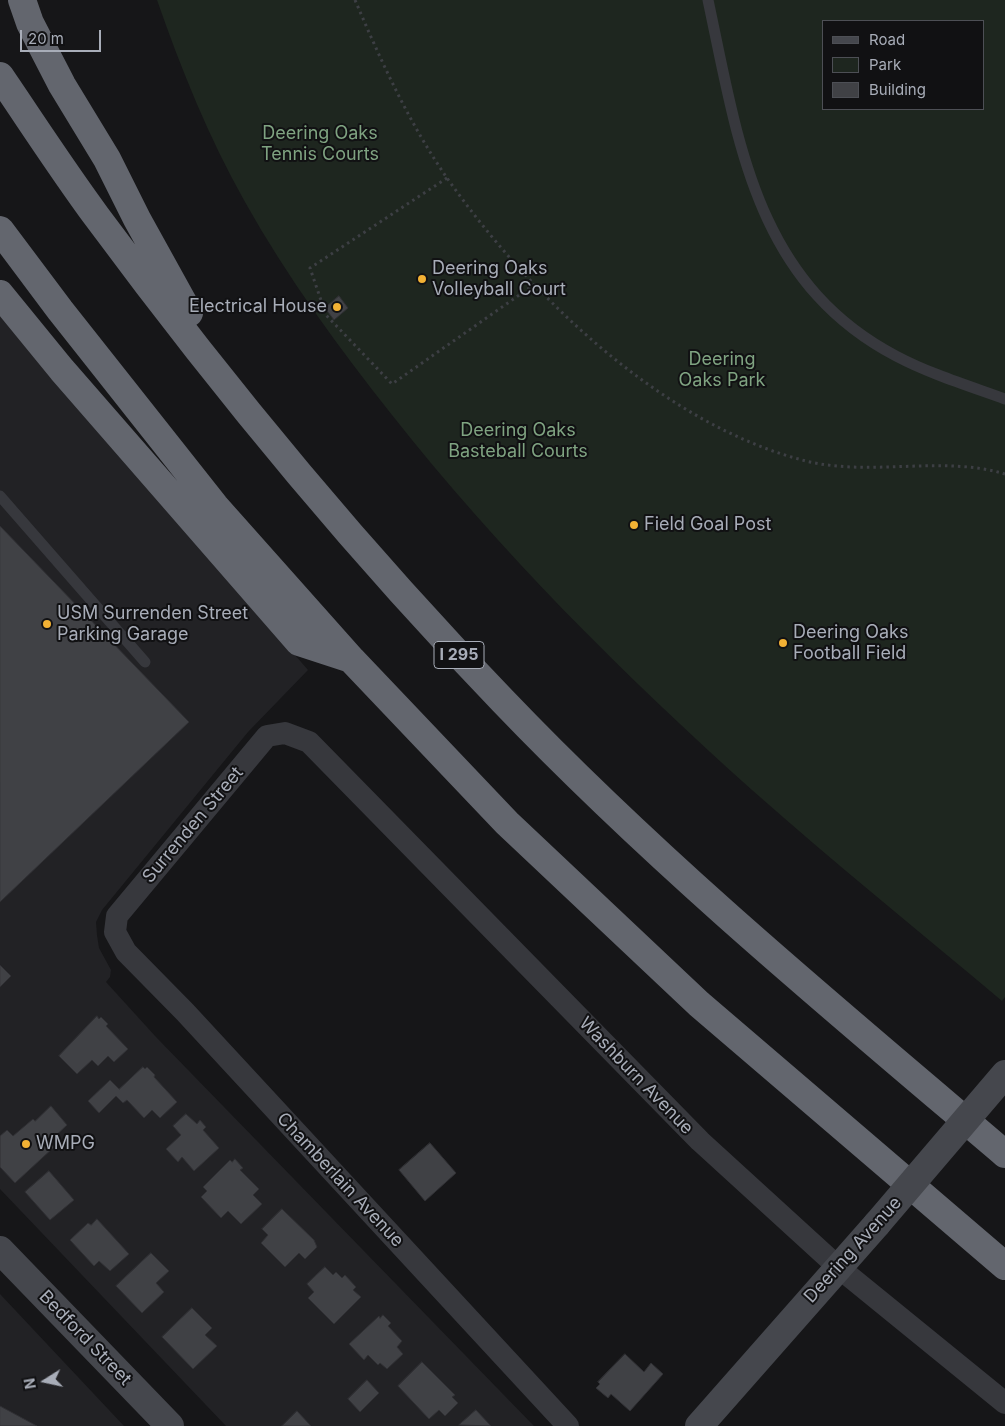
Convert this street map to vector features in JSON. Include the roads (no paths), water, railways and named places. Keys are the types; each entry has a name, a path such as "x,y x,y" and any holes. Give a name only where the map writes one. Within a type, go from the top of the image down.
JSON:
{"highway":[{"path":"22,0 30,23 62,85 107,159 137,219 235,396"},
{"name":"I 295","path":"0,76 96,216 235,396 397,588 503,702 607,805 750,937 1005,1154"},
{"path":"0,230 60,310 215,506 352,660 507,823 699,1004 1005,1266"},
{"path":"0,294 62,370 299,642 352,660"}],"main road":[{"name":"Deering Avenue","path":"699,1426 877,1224 1005,1074"},
{"name":"Bedford Street","path":"0,1250 170,1426"}],"street":[{"name":"Surrenden Street","path":"115,932 118,916 266,736 285,733"},
{"name":"Washburn Avenue","path":"285,733 308,742 700,1141 838,1267 1005,1403"},
{"name":"Chamberlain Avenue","path":"115,932 126,952 185,1012 568,1426"}],"lane":[{"path":"708,0 739,139 752,183 776,240 801,277 815,294 836,314 896,356 1005,400"},
{"path":"0,496 145,662"}],"place":[{"name":"Deering Oaks Volleyball Court","path":"422,279"},
{"name":"Electrical House","path":"337,307"},
{"name":"Field Goal Post","path":"634,525"},
{"name":"USM Surrenden Street Parking Garage","path":"47,624"},
{"name":"Deering Oaks Football Field","path":"783,643"},
{"name":"WMPG","path":"26,1144"}],"park label":[{"name":"Deering Oaks Tennis Courts","path":"320,144"},
{"name":"Deering Oaks Park","path":"722,370"},
{"name":"Deering Oaks Basteball Courts","path":"518,441"}]}
